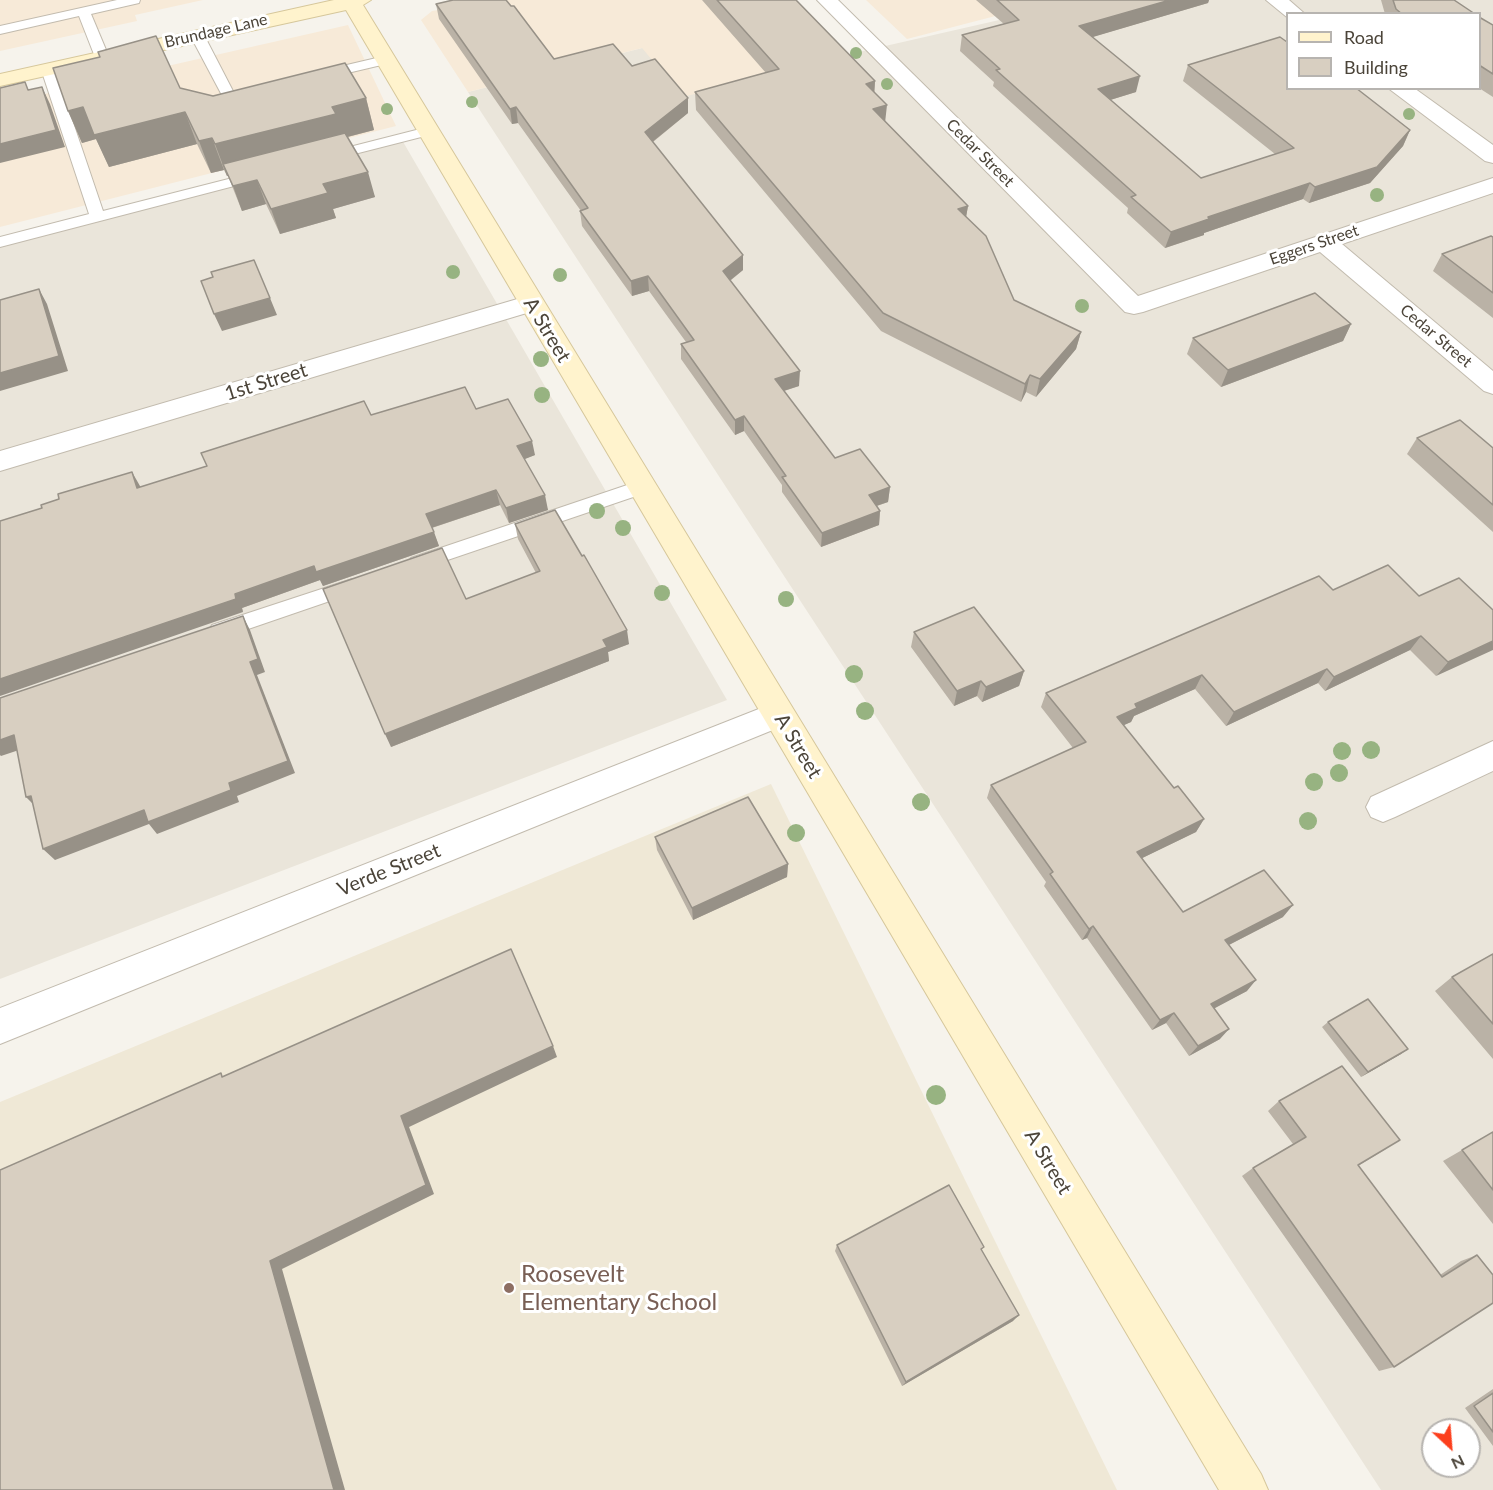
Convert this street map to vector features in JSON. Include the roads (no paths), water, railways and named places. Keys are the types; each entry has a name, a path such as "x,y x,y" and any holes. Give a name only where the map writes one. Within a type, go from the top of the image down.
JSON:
{"street":[{"name":"Cedar Street","path":"827,0 1134,306"},
{"path":"1276,0 1292,12"},
{"name":"Brundage Lane","path":"0,80 354,1"},
{"name":"A Street","path":"354,1 385,60 1245,1490"},
{"path":"1402,90 1493,156"},
{"name":"Eggers Street","path":"1134,306 1493,184"},
{"name":"Cedar Street","path":"1324,242 1493,385"},
{"name":"1st Street","path":"0,461 531,303"},
{"name":"Verde Street","path":"0,1026 779,714"},
{"path":"1383,807 1493,755"}],"lane":[{"path":"0,30 134,0"},
{"path":"83,11 102,57"},
{"path":"197,35 230,98 263,90"},
{"path":"308,79 385,60"},
{"path":"48,69 98,217"},
{"path":"314,160 428,131"},
{"path":"0,242 269,172"},
{"path":"405,568 642,487"},
{"path":"203,636 372,579"}],"place":[{"name":"Roosevelt Elementary School","path":"509,1288"}]}
